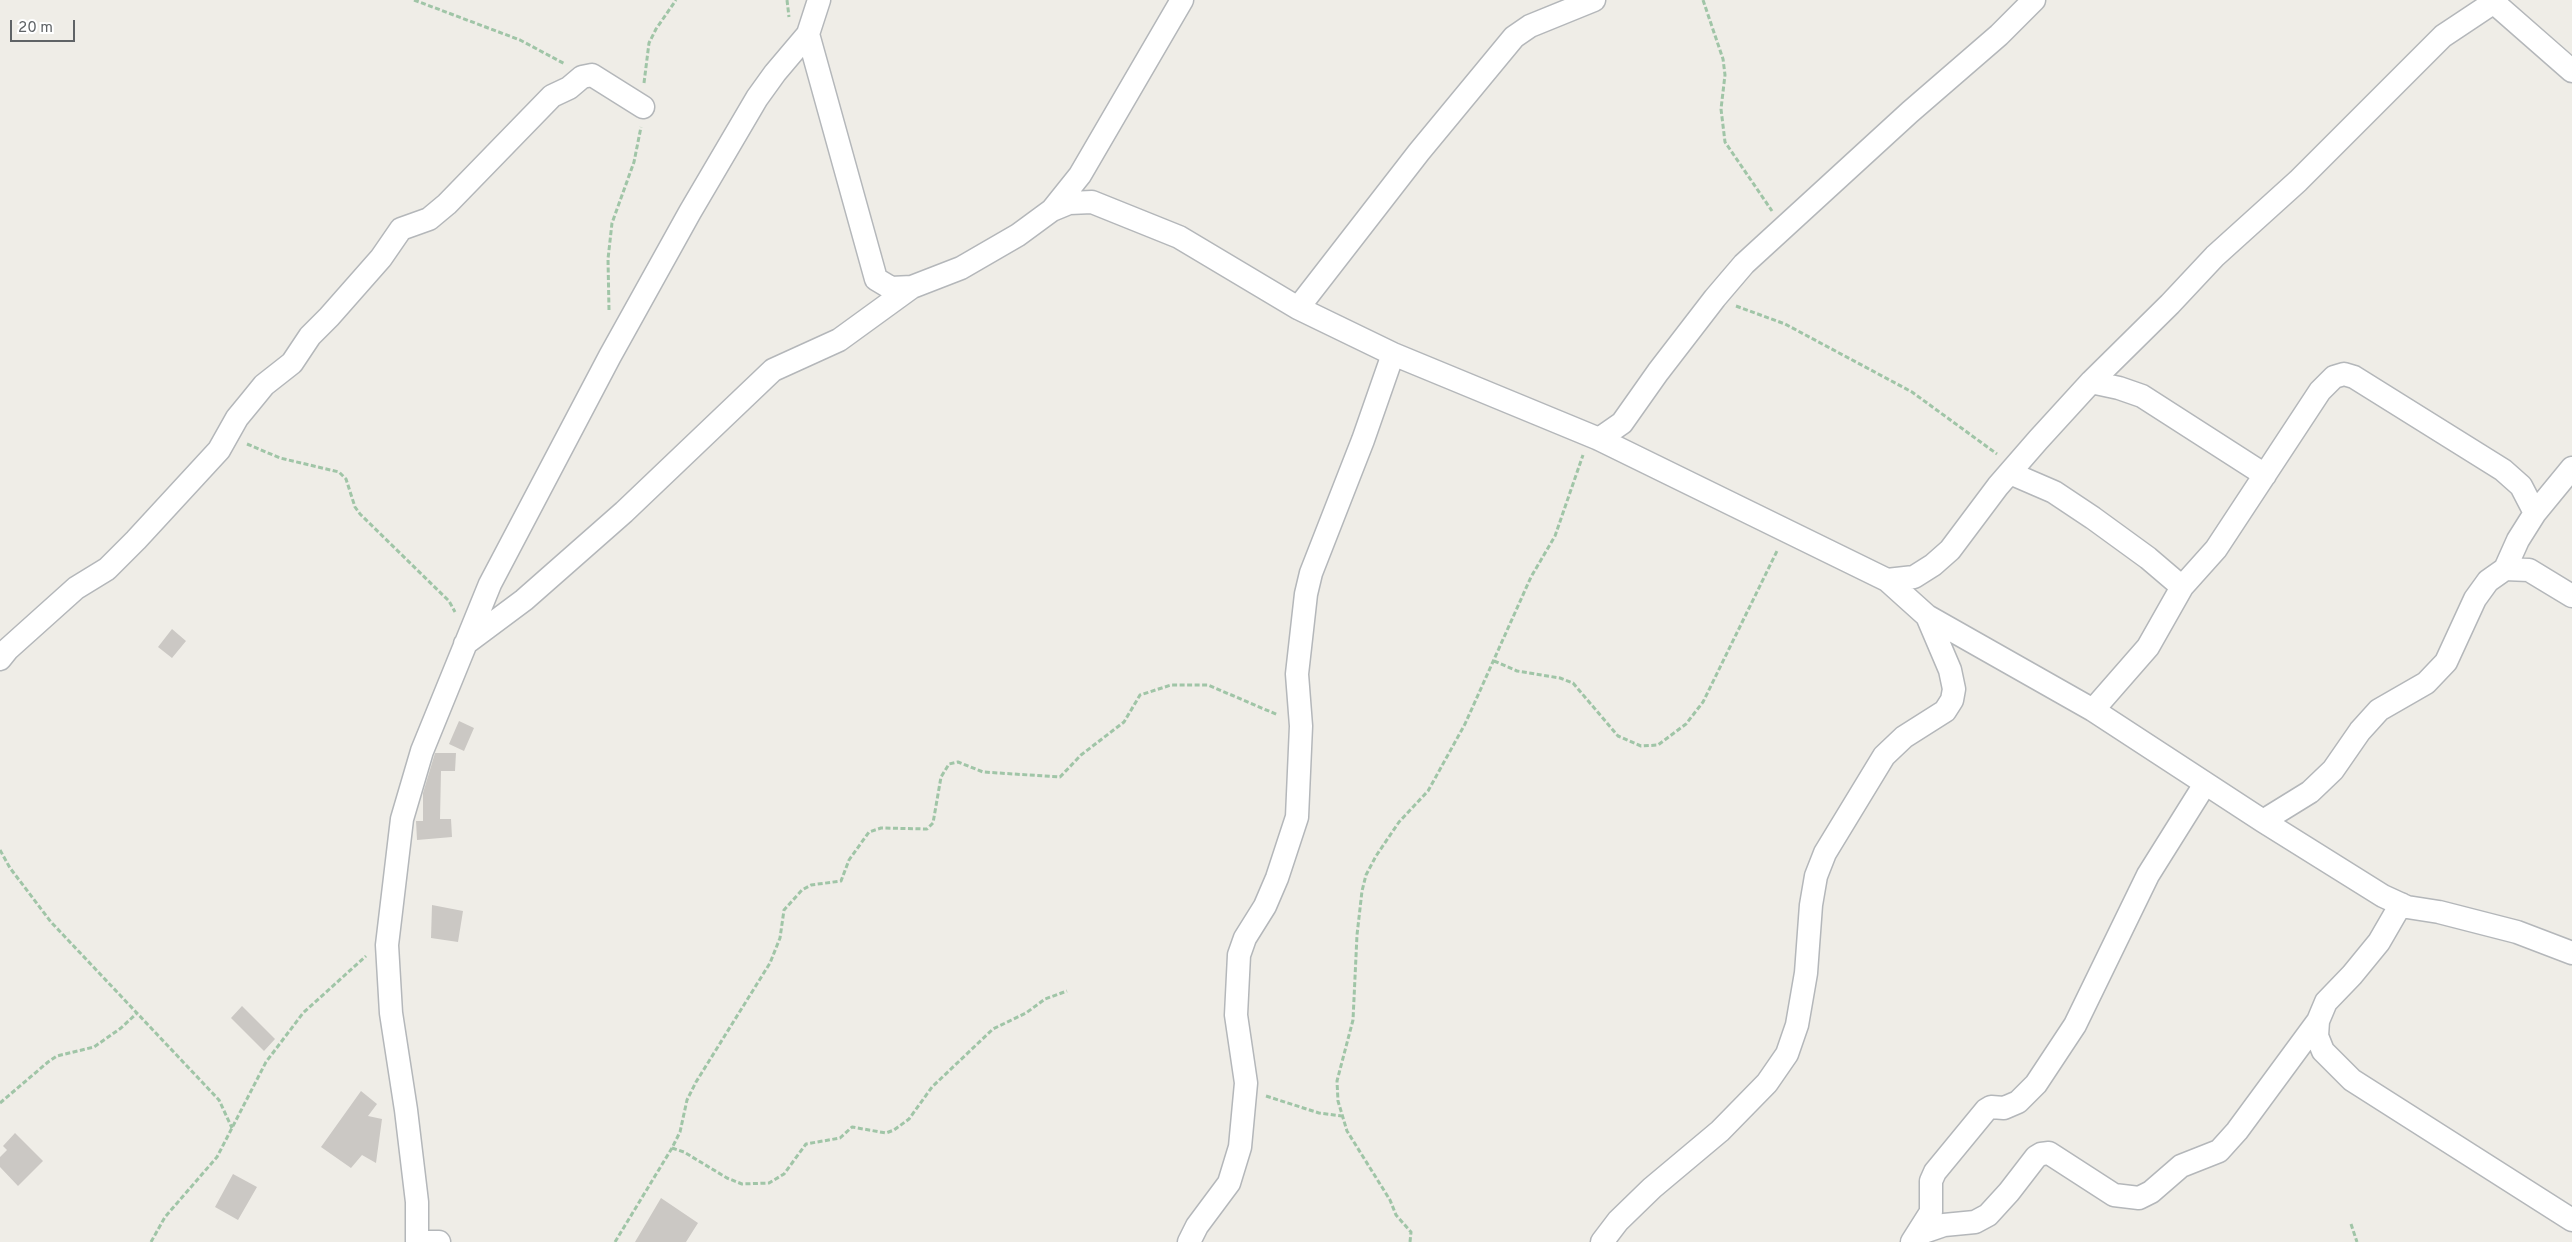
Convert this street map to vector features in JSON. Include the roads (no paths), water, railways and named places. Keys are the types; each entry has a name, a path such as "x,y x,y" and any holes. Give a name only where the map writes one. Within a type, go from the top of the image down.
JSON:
{"street":[{"path":"439,1242 417,1242 417,1202 391,1013 387,945 402,818 422,751 465,643 495,575 690,212 757,98 775,72 808,34 819,0"},
{"path":"1052,210 1080,175 1182,0"},
{"path":"1298,308 1420,152 1514,37 1530,26 1594,0"},
{"path":"1599,439 1622,423 1714,298 1744,264 1910,112 1999,35 2034,0"},
{"path":"1888,580 1914,577 1933,566 1950,550 2012,470 2091,382 2215,256 2298,181 2443,36 2494,1 2572,71"},
{"path":"808,34 876,279 891,288 912,287"},
{"path":"0,659 8,649 76,588 107,569 219,450 230,430 264,386 292,363 310,336 381,258 401,230 429,219 552,96 569,88 586,75 592,75 642,106"},
{"path":"465,643 524,600 624,512 773,370 839,340 912,287 961,268 1018,235 1052,210 1069,203 1092,202 1179,237 1298,308 1393,354 1599,439 1888,580 1927,616 2093,710 2205,784 2384,896 2401,904 2517,932 2571,952"},
{"path":"1188,1241 1229,1183 1240,1147 1246,1083 1236,1015 1239,954 1245,938 1265,906 1291,842 1297,817 1300,787 1301,726 1297,674 1310,573 1363,440 1393,354"},
{"path":"2093,710 2148,647 2182,587 2216,549 2326,383 2344,374 2354,377 2422,417 2503,470 2521,486 2535,513"},
{"path":"2091,382 2119,388 2142,396 2265,475"},
{"path":"2263,821 2310,792 2333,770 2360,731 2379,710 2426,682 2446,662 2475,599 2488,581 2505,569 2518,540 2535,513 2572,468"},
{"path":"2012,470 2054,492 2093,518 2148,558 2182,587"},
{"path":"2505,569 2529,570 2572,596"},
{"path":"1602,1242 1618,1221 1652,1188 1720,1131 1767,1083 1787,1054 1797,1025 1806,973 1811,905 1816,876 1825,853 1884,756 1904,737 1945,711 1952,700 1954,689 1950,670 1927,616"},
{"path":"1915,1238 1931,1212 1931,1181 1935,1172 1986,1110 1992,1107 2004,1108 2018,1102 2036,1084 2075,1025 2148,874 2205,784"},
{"path":"1915,1238 1944,1226 1975,1222 1988,1215 2009,1192 2036,1157 2041,1154 2049,1153 2114,1195 2139,1198 2151,1192 2181,1166 2219,1150 2237,1132 2318,1021 2326,1002 2352,975 2379,942 2401,904"},
{"path":"2318,1021 2317,1036 2323,1051 2352,1080 2454,1142 2572,1220"}]}
